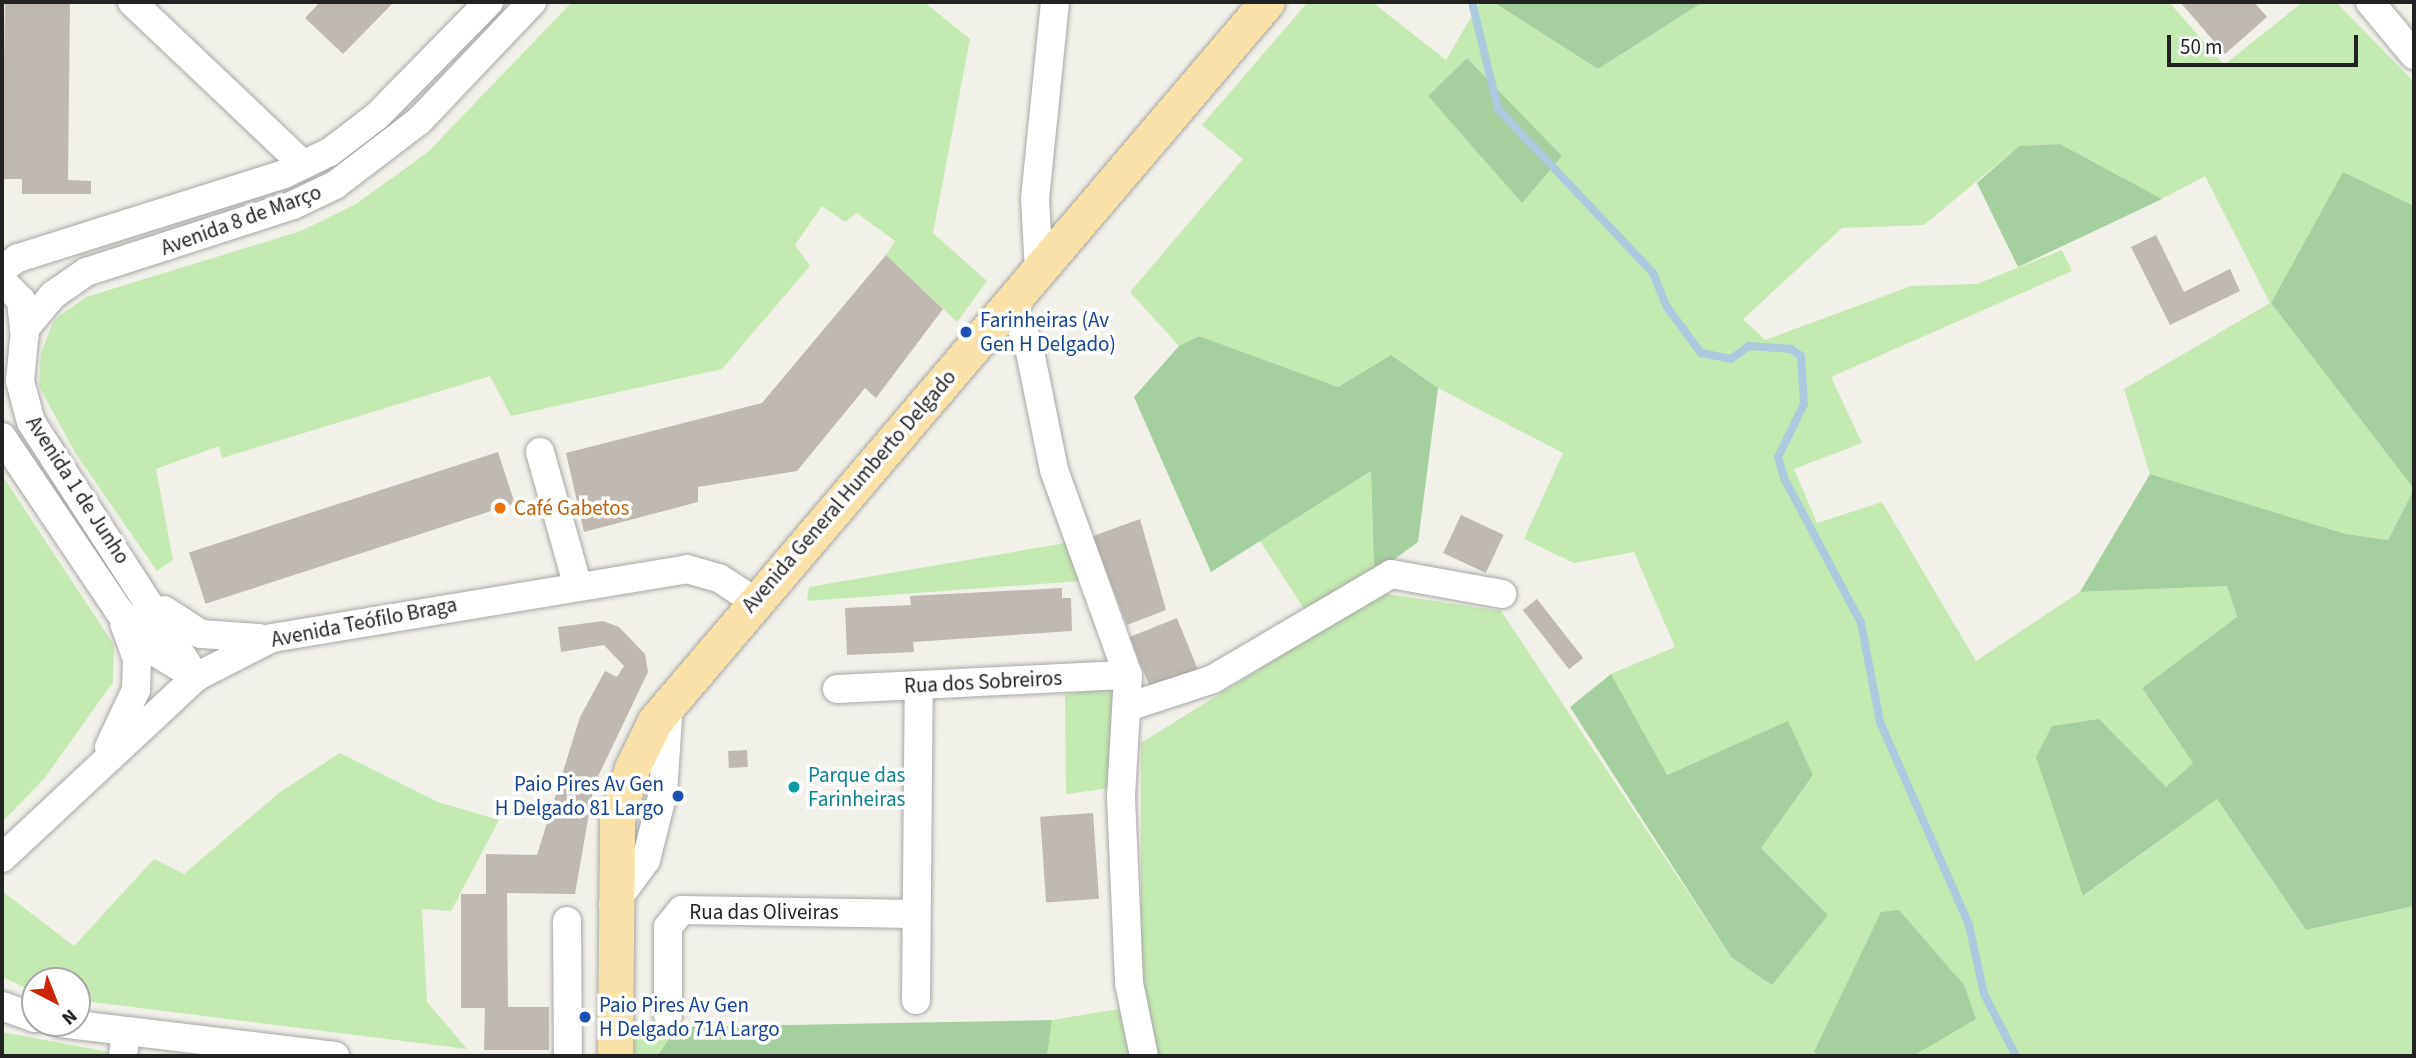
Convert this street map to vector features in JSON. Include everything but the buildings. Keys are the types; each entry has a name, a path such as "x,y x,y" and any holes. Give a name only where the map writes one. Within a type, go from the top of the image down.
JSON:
{"main road":[{"name":"Avenida General Humberto Delgado","path":"615,1056 612,905 617,819 632,768 669,703 754,601 1040,272 1267,2"}],"street":[{"path":"132,2 303,164"},
{"name":"Avenida 8 de Março","path":"2,364 53,295 86,272 293,205 335,185 420,120 532,2"},
{"path":"1040,272 1035,199 1055,2"},
{"path":"483,4 506,30"},
{"name":"Avenida 8 de Março","path":"2,270 18,258 303,164 377,116 483,4"},
{"path":"2377,4 2414,55"},
{"path":"2,281 21,300 25,333"},
{"path":"1010,306 1028,342 1055,470 1128,675 1121,799 1129,983 1144,1056"},
{"name":"Avenida 1 de Junho","path":"25,333 20,381 31,422 146,594 197,677"},
{"name":"Avenida 1 de Junho","path":"2,437 119,611 157,653 197,677"},
{"path":"540,452 577,584"},
{"name":"Avenida Teófilo Braga","path":"2,858 102,762 197,677 272,638 577,584 687,569 719,578 754,601"},
{"path":"1128,706 1213,679 1391,574 1502,594"},
{"name":"Avenida 1 de Junho","path":"146,594 201,634 272,638"},
{"name":"Avenida 1 de Junho","path":"102,762 136,690 137,659 119,611"},
{"name":"Rua dos Sobreiros","path":"837,689 1128,675"},
{"path":"916,1000 919,686"},
{"name":"Rua das Oliveiras","path":"668,1015 668,927 682,910 915,914"},
{"path":"567,921 568,1056"},
{"path":"2,1006 21,1013"},
{"path":"91,1033 125,1044 335,1056"}],"green space":[{"path":"572,2 924,2 970,39 933,233 987,281 957,322 886,255 895,241 857,213 845,222 822,206 795,245 810,266 722,369 511,416 490,376 222,458 219,446 156,469 173,560 157,571 76,454 39,386 41,353 54,320 86,297 301,231 356,204 428,152"},
{"path":"1308,2 1372,2 1446,60 1480,2 1493,2 1598,69 1703,2 2169,2 2224,65 2303,2 2336,2 2414,82 2414,206 2343,173 2271,303 2414,489 2388,540 2346,534 2150,474 2124,389 2270,303 2205,176 2162,199 2060,144 2019,146 1924,225 1842,228 1743,319 1765,340 1911,286 1977,284 2062,250 2072,271 1831,377 1862,443 1794,469 1817,523 1882,502 1976,661 2080,592 2227,586 2237,618 2142,688 2193,763 2166,787 2084,896 2217,799 2306,930 2414,906 2414,1056 1913,1056 1976,1018 1814,1053 1819,1056 1156,1056 1141,1005 1141,743 1319,632 1260,541 1371,471 1374,592 1501,611 1731,957 1828,915 1761,848 1813,775 1788,722 1666,775 1611,674 1675,647 1634,552 1574,563 1524,539 1563,453 1438,388 1391,355 1338,387 1199,336 1179,346 1130,292 1243,159 1202,125","holes":["1467,58 1562,156 1522,202 1428,96"]},
{"path":"1493,2 1703,2 1598,69"},
{"path":"1467,58 1562,156 1522,203 1428,96"},
{"path":"2060,144 2162,199 2018,267 1977,183 2019,146"},
{"path":"2343,172 2414,206 2414,489 2271,303"},
{"path":"1199,336 1338,387 1391,355 1438,388 1418,542 1374,574 1371,471 1211,572 1134,397 1179,346"},
{"path":"2150,474 2346,534 2388,540 2414,489 2414,906 2306,930 2217,799 2083,896 2036,757 2052,726 2099,719 2166,787 2193,763 2142,688 2237,617 2227,586 2080,592"},
{"path":"2,475 114,645 113,682 44,779 2,822"},
{"path":"1066,543 1080,581 807,601 809,587"},
{"path":"1611,674 1667,775 1788,721 1813,775 1761,848 1828,915 1772,985 1731,957 1570,707"},
{"path":"1106,687 1116,696 1111,788 1066,794 1065,695"},
{"path":"340,753 438,802 499,820 451,911 422,909 427,1002 467,1049 91,1002 91,967 21,967 21,986 2,977 2,891 74,946 154,859 184,874 280,792"},
{"path":"1899,910 1964,985 1976,1019 1913,1056 1819,1056 1814,1052 1881,912"},
{"path":"1119,1009 1130,1056 1047,1056 1052,1020"},
{"path":"1052,1020 1047,1056 659,1054 677,1027"},
{"path":"634,1026 677,1027 662,1056 634,1056"},
{"path":"2,1032 109,1052 108,1056 2,1056"}],"waterway":[{"path":"1472,2 1498,109 1653,273 1667,307 1701,353 1731,359 1749,346 1791,349 1801,356 1804,404 1778,457 1784,478 1861,623 1880,722 1969,925 1984,994 2016,1056"}],"place":[{"name":"Farinheiras (Av Gen H Delgado)","path":"966,332"},
{"name":"Café Gabetos","path":"500,508"},
{"name":"Parque das Farinheiras","path":"794,787"},
{"name":"Paio Pires Av Gen H Delgado 81 Largo","path":"678,796"},
{"name":"Paio Pires Av Gen H Delgado 71A Largo","path":"585,1017"}]}
